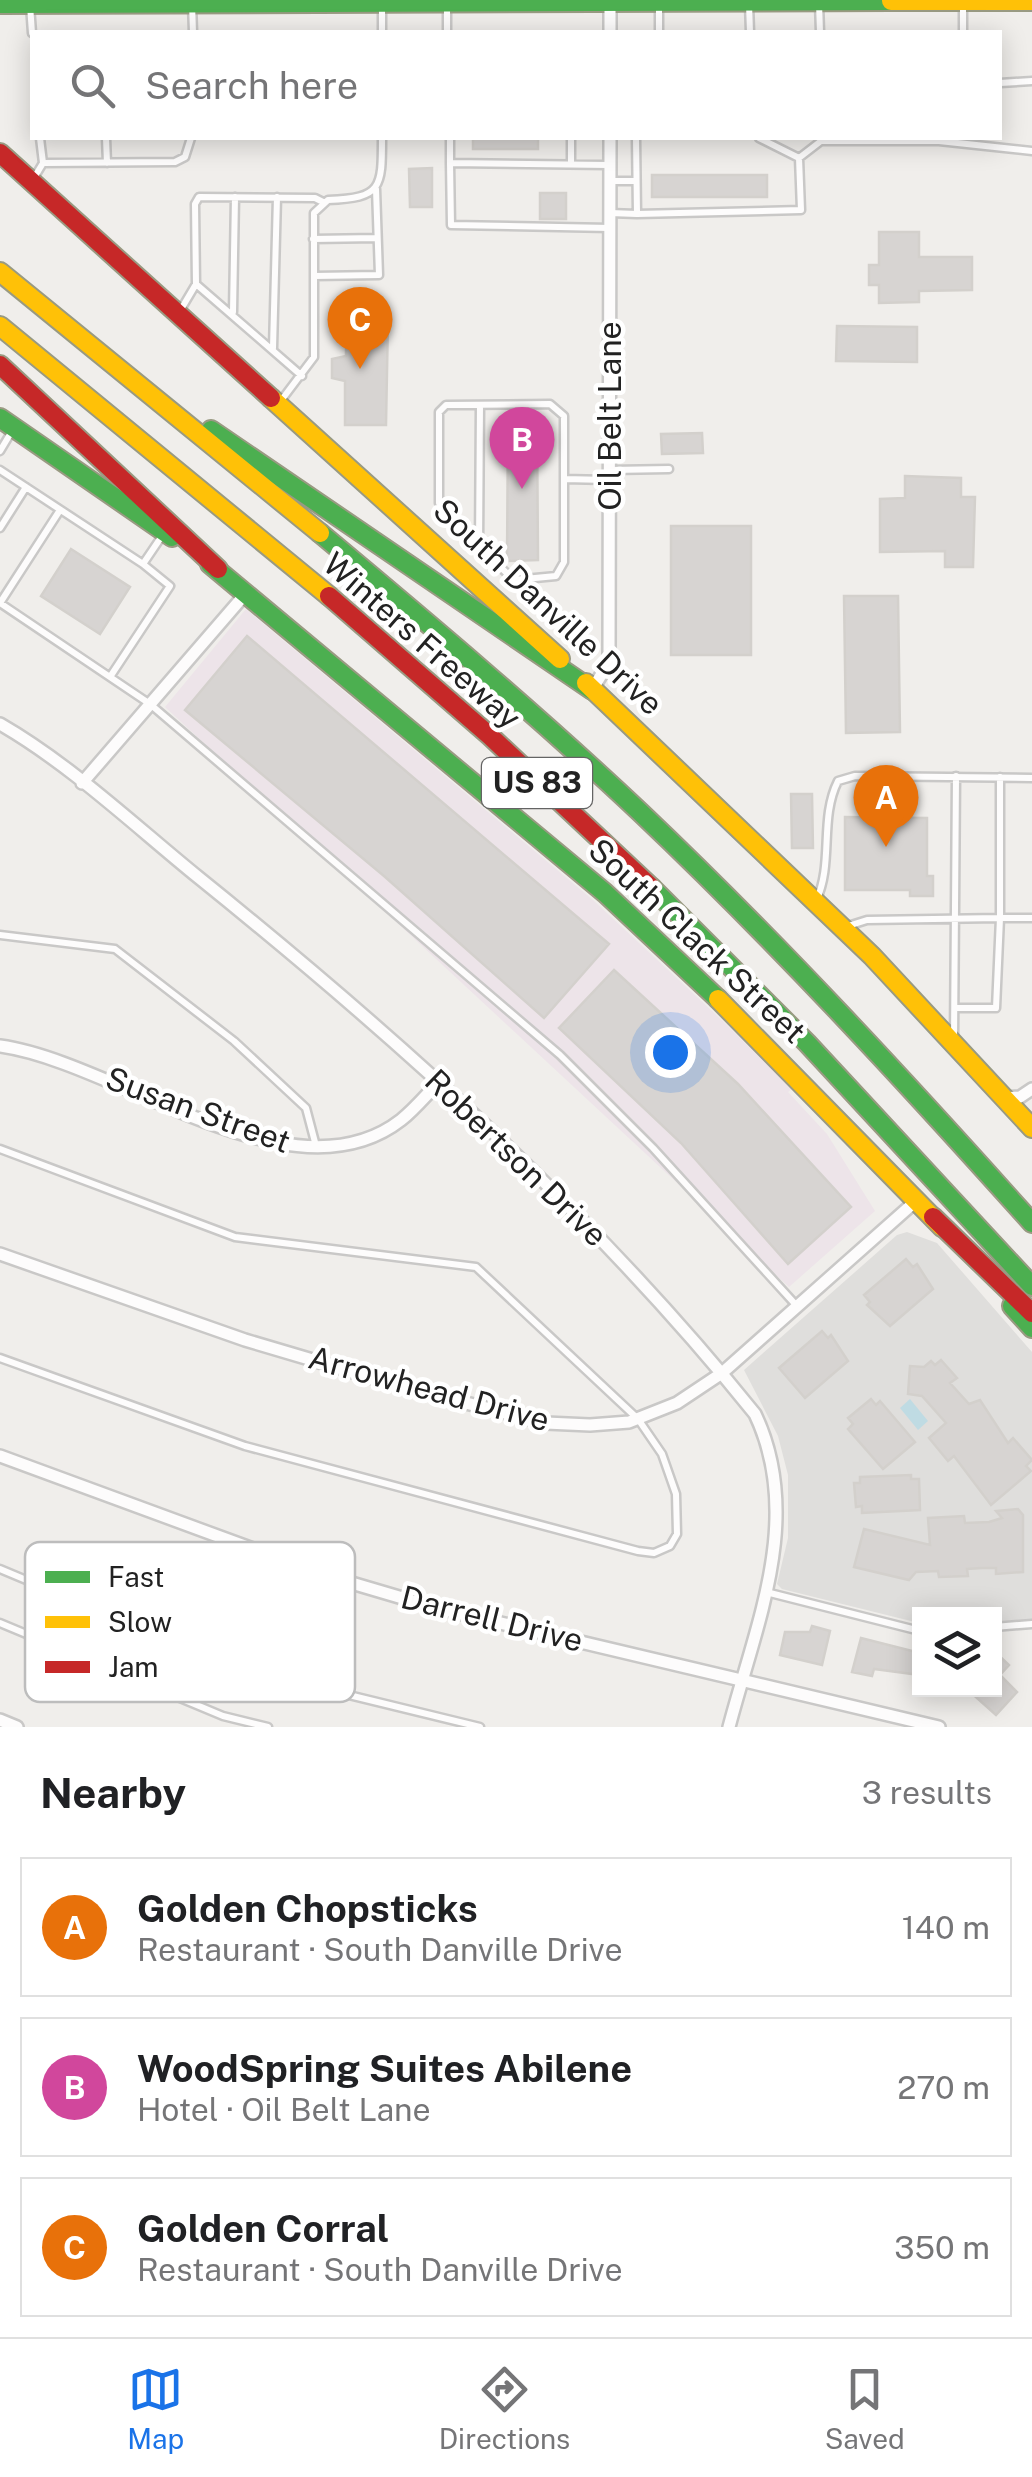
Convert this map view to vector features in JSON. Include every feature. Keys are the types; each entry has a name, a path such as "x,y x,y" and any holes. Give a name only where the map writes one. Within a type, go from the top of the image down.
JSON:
{"main road":[{"path":"15,3 1032,1"},
{"name":"South Danville Drive","path":"0,153 279,402 592,690 842,928 1032,1128"},
{"name":"Winters Freeway","path":"0,272 503,688 697,870 916,1092 1032,1223"},
{"name":"Winters Freeway","path":"0,326 408,664 734,965 830,1063 1032,1286"},
{"path":"0,365 218,569"},
{"path":"116,367 342,516 592,690"},
{"name":"South Clack Street","path":"7,423 218,569 605,894 740,1017 934,1217 1032,1328"},
{"path":"934,1217 1032,1312"}],"street":[{"path":"610,2 610,30"},
{"name":"Oil Belt Lane","path":"592,690 609,662 610,140"},
{"path":"82,783 247,592"},
{"name":"Robertson Drive","path":"0,724 82,783 266,932 439,1082 605,1242 755,1414 771,1446 777,1476 778,1540 729,1727"},
{"name":"Susan Street","path":"0,1046 77,1065 266,1142 316,1148 350,1144 399,1122 439,1082"},
{"path":"1004,1098 1032,1089"},
{"name":"Arrowhead Drive","path":"0,1254 245,1340 414,1390 546,1423 590,1426 638,1419 678,1403 722,1373 916,1200"},
{"name":"Darrell Drive","path":"0,1456 234,1542"},
{"name":"Darrell Drive","path":"355,1584 433,1607 939,1727"},
{"path":"0,1720 16,1727"}],"lane":[{"path":"819,1 820,30"},
{"path":"963,1 963,30"},
{"path":"447,2 448,30"},
{"path":"659,2 659,30"},
{"path":"749,2 750,30"},
{"path":"15,3 30,30"},
{"path":"382,3 382,30"},
{"path":"192,4 193,30"},
{"path":"1002,82 1032,82"},
{"path":"32,181 43,163 40,140"},
{"path":"106,140 106,163"},
{"path":"43,163 175,162 185,156 190,140"},
{"path":"314,276 378,275 376,188 382,172 382,140"},
{"path":"450,140 451,225 610,228"},
{"path":"570,164 571,140"},
{"path":"636,140 637,214"},
{"path":"763,140 799,158"},
{"path":"799,158 821,141 939,141 1032,151"},
{"path":"610,214 801,210 799,158"},
{"path":"450,163 610,164"},
{"path":"610,181 636,181"},
{"path":"179,312 196,284 195,204 199,197 323,202 365,198 376,188"},
{"path":"233,312 236,197"},
{"path":"273,348 277,198"},
{"path":"279,402 314,357 314,213 323,202"},
{"path":"313,240 377,238"},
{"path":"196,284 233,312 302,376"},
{"path":"550,404 558,408 564,416 564,479 564,562 556,576 514,580 443,513 439,503 439,412 446,405 550,404"},
{"path":"478,546 480,405"},
{"path":"0,451 7,423"},
{"path":"564,479 668,469"},
{"path":"0,470 170,586 110,676"},
{"path":"0,528 26,487"},
{"path":"60,510 0,603 150,704 560,1055 653,1148 796,1305"},
{"path":"143,564 165,532"},
{"path":"815,903 824,883 828,800 838,781 855,776 1032,778"},
{"path":"954,1042 956,776"},
{"path":"955,1008 996,1008 1000,777"},
{"path":"842,928 867,920 1032,918"},
{"path":"0,935 115,949 234,1041 306,1108 316,1148"},
{"path":"0,1149 236,1238 476,1267 638,1419 662,1454 676,1494 677,1534 670,1546 654,1553 245,1446 0,1358"},
{"path":"0,1568 25,1579"},
{"path":"765,1591 912,1629"},
{"path":"0,1623 25,1633"},
{"path":"1002,1626 1032,1624"},
{"path":"355,1697 480,1727"},
{"path":"190,1702 224,1716 268,1727"}],"shaded area":[{"path":"246,609 593,900 725,1023 792,1089 788,1092 827,1134 875,1211 789,1287 165,707"},
{"path":"907,1232 937,1243 1032,1352 1032,1620 1002,1622 1002,1607 912,1607 912,1621 782,1589 777,1584 788,1538 788,1475 778,1436 744,1370 897,1235"}],"water":[{"path":"910,1399 928,1421 918,1430 900,1408"}],"building":[{"path":"473,140 538,140 538,149 473,149"},
{"path":"432,168 432,207 410,207 409,169"},
{"path":"652,175 767,175 767,197 652,197"},
{"path":"540,193 566,193 566,219 540,219"},
{"path":"879,232 919,232 919,257 972,257 972,290 919,291 919,302 879,303 879,285 869,285 869,265 879,265"},
{"path":"388,320 386,425 345,425 345,381 332,378 332,359 346,356 346,321"},
{"path":"837,326 917,327 917,362 836,361"},
{"path":"537,416 538,560 507,561 508,418"},
{"path":"702,433 703,453 662,454 661,434"},
{"path":"905,476 961,478 961,497 975,497 973,567 945,567 945,551 880,552 880,499 905,498"},
{"path":"671,526 751,526 751,655 671,655"},
{"path":"71,549 130,587 100,634 41,596"},
{"path":"844,596 898,596 900,732 846,733"},
{"path":"247,636 609,944 544,1018 384,876 185,710"},
{"path":"791,794 812,794 813,848 792,848"},
{"path":"845,817 927,818 927,876 933,876 933,896 910,896 910,890 845,890"},
{"path":"614,970 738,1084 851,1207 788,1264 681,1143 559,1028"},
{"path":"906,1259 913,1267 917,1264 933,1289 890,1326 867,1305 870,1302 864,1295"},
{"path":"822,1331 828,1338 831,1335 848,1361 805,1398 779,1368"},
{"path":"941,1360 957,1378 950,1383 969,1404 980,1400 1008,1443 1013,1438 1032,1460 1026,1466 1031,1471 991,1505 954,1456 948,1461 929,1438 946,1423 922,1396 908,1394 910,1366 924,1367 931,1361 935,1365"},
{"path":"871,1399 876,1405 880,1401 915,1442 883,1469 848,1429 853,1424 848,1418"},
{"path":"911,1475 911,1479 919,1479 920,1510 862,1513 862,1506 856,1507 854,1483 860,1483 860,1477"},
{"path":"1018,1509 1023,1515 1023,1572 996,1574 996,1568 982,1568 967,1569 968,1576 939,1577 938,1571 916,1572 909,1580 854,1567 864,1529 930,1545 928,1518 964,1516 965,1523 989,1522 1002,1518 996,1511"},
{"path":"812,1626 830,1631 822,1665 780,1655 785,1632 810,1632"},
{"path":"861,1638 912,1651 912,1674 874,1669 872,1676 852,1672"},
{"path":"1002,1677 1017,1692 996,1715 976,1697 1002,1697"}],"traffic: fast":[{"path":"0,4 891,1"},
{"path":"0,418 172,537"},
{"path":"211,430 592,690"},
{"path":"320,533 522,705 691,861 840,1013 1032,1223"},
{"path":"210,564 605,893 718,999"},
{"path":"652,888 807,1043 1032,1286"},
{"path":"1012,1306 1032,1328"}],"traffic: slow":[{"path":"891,1 1032,1"},
{"path":"0,272 320,533"},
{"path":"0,326 329,596"},
{"path":"271,398 560,659"},
{"path":"586,683 872,956 1032,1128"},
{"path":"718,999 942,1227"}],"traffic: jam":[{"path":"0,153 271,398"},
{"path":"0,365 218,569"},
{"path":"329,596 490,736 652,888"},
{"path":"933,1217 1032,1313"}],"place":[{"name":"Golden Corral","path":"360,369"},
{"name":"WoodSpring Suites Abilene","path":"522,489"},
{"name":"Golden Chopsticks","path":"886,847"}]}
